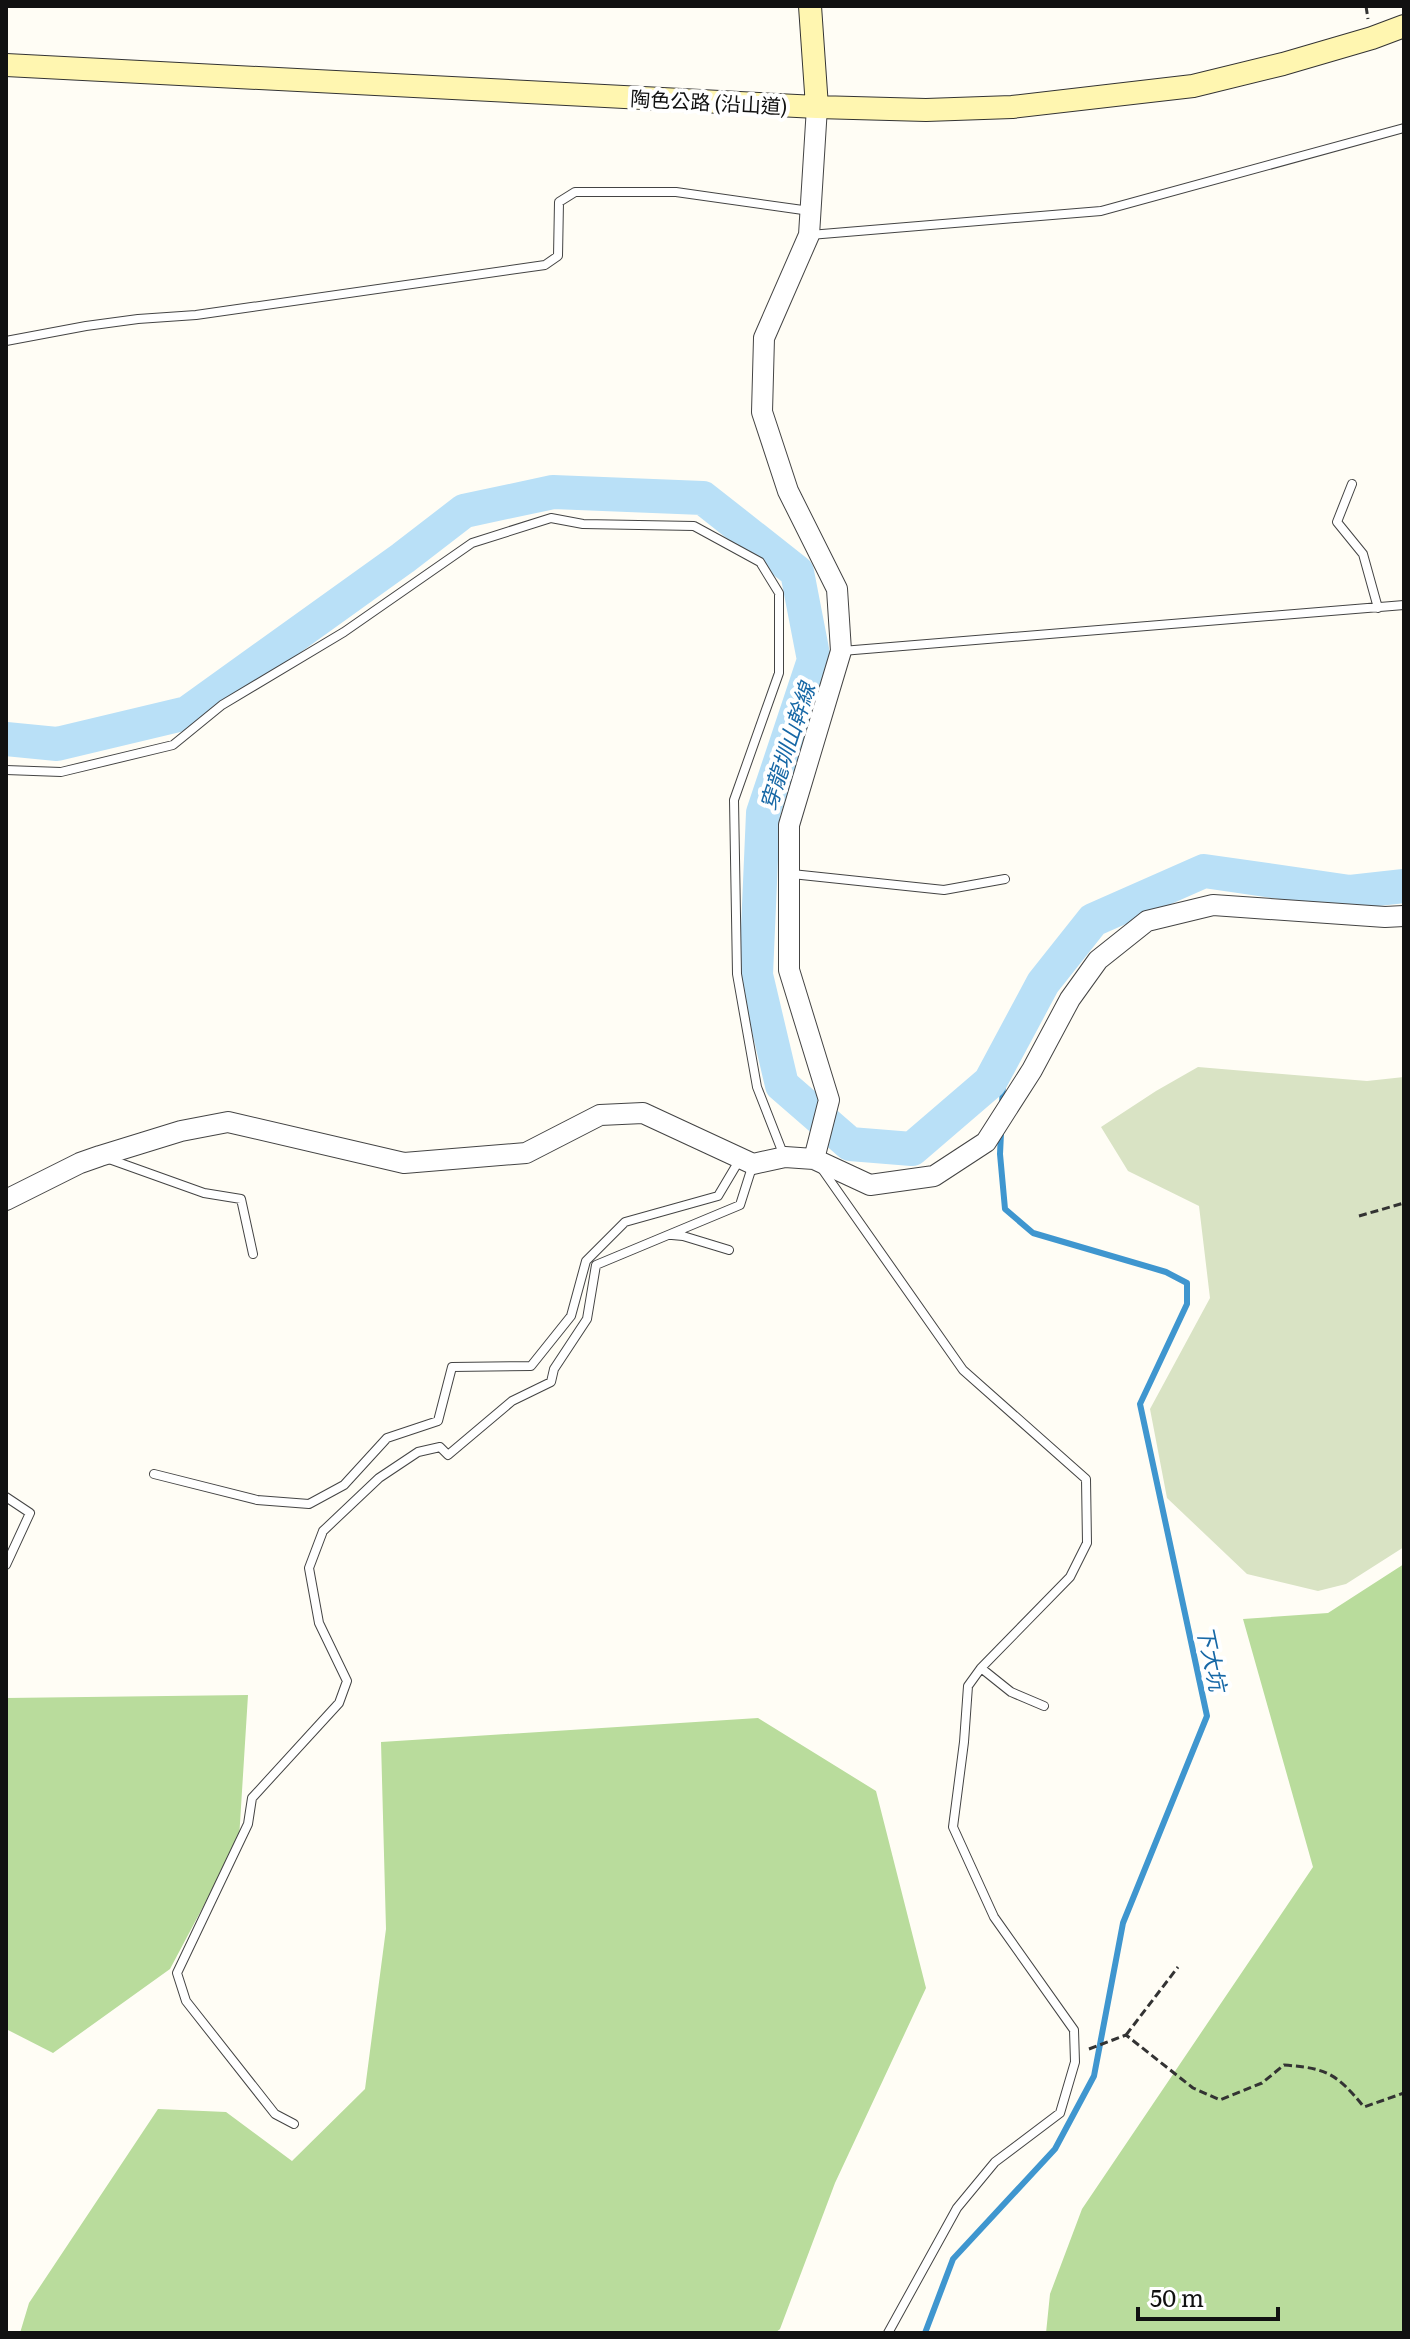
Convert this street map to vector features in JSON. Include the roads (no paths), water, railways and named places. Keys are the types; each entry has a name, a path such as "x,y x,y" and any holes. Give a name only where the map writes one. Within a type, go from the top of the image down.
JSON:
{"main road":[{"path":"810,6 817,107"},
{"name":"陶色公路 (沿山道)","path":"6,65 926,110 1012,107 1193,86 1283,64 1404,26"}],"street":[{"path":"814,1159 829,1100 789,970 789,825 841,651 837,589 788,491 762,412 764,338 809,235 817,107"},
{"path":"6,1200 80,1163 181,1131 228,1122 404,1163 526,1153 600,1115 643,1113 746,1161 785,1157 814,1159 870,1185 934,1176 986,1142 1098,960 1147,921 1213,905 1404,916"}],"lane":[{"path":"809,235 1101,211 1404,128"},
{"path":"6,341 86,326 196,315 545,265 558,256 559,202 575,192 676,192 810,211"},
{"path":"1352,484 1337,522 1363,554 1378,608"},
{"path":"6,770 61,772 173,745 222,705 344,632 472,543 551,518 583,524 694,526 760,562 779,593 779,673 734,800 737,974 757,1087 785,1157"},
{"path":"841,651 1404,605"},
{"path":"789,873 944,890 1005,879"},
{"path":"100,1156 204,1193 241,1199 253,1254"},
{"path":"814,1159 963,1370 1086,1479 1087,1543 1070,1577 981,1668 968,1686 953,1827 994,1917 1074,2030 1075,2062 1060,2113 995,2162 957,2208 888,2333"},
{"path":"294,2124 275,2114 186,2001 177,1973 248,1824 252,1798 339,1703 347,1681 319,1623 309,1568 323,1531 379,1478 418,1452 440,1447 448,1455 512,1401 551,1382 554,1369 587,1319 596,1265 740,1205 746,1161"},
{"path":"154,1474 257,1500 309,1504 344,1485 387,1438 438,1421 452,1367 531,1366 571,1316 586,1261 625,1222 718,1196 746,1161"},
{"path":"669,1235 683,1236 729,1250"},
{"path":"6,1497 30,1513 6,1565"},
{"path":"981,1668 1011,1692 1044,1706"}],"waterway":[{"name":"穿龍圳山幹線","path":"6,739 57,744 187,713 464,511 553,492 703,498 797,572 814,660 763,813 756,975 782,1085 850,1144 912,1149 990,1082 1043,983 1093,920 1204,871 1350,892 1404,886"},
{"name":"下大坑","path":"1002,1106 1004,1056"},
{"name":"下大坑","path":"925,2333 953,2259 1055,2149 1094,2076 1123,1923 1207,1716 1140,1404 1187,1304 1187,1283 1166,1272 1033,1233 1005,1209 1001,1133"}]}
